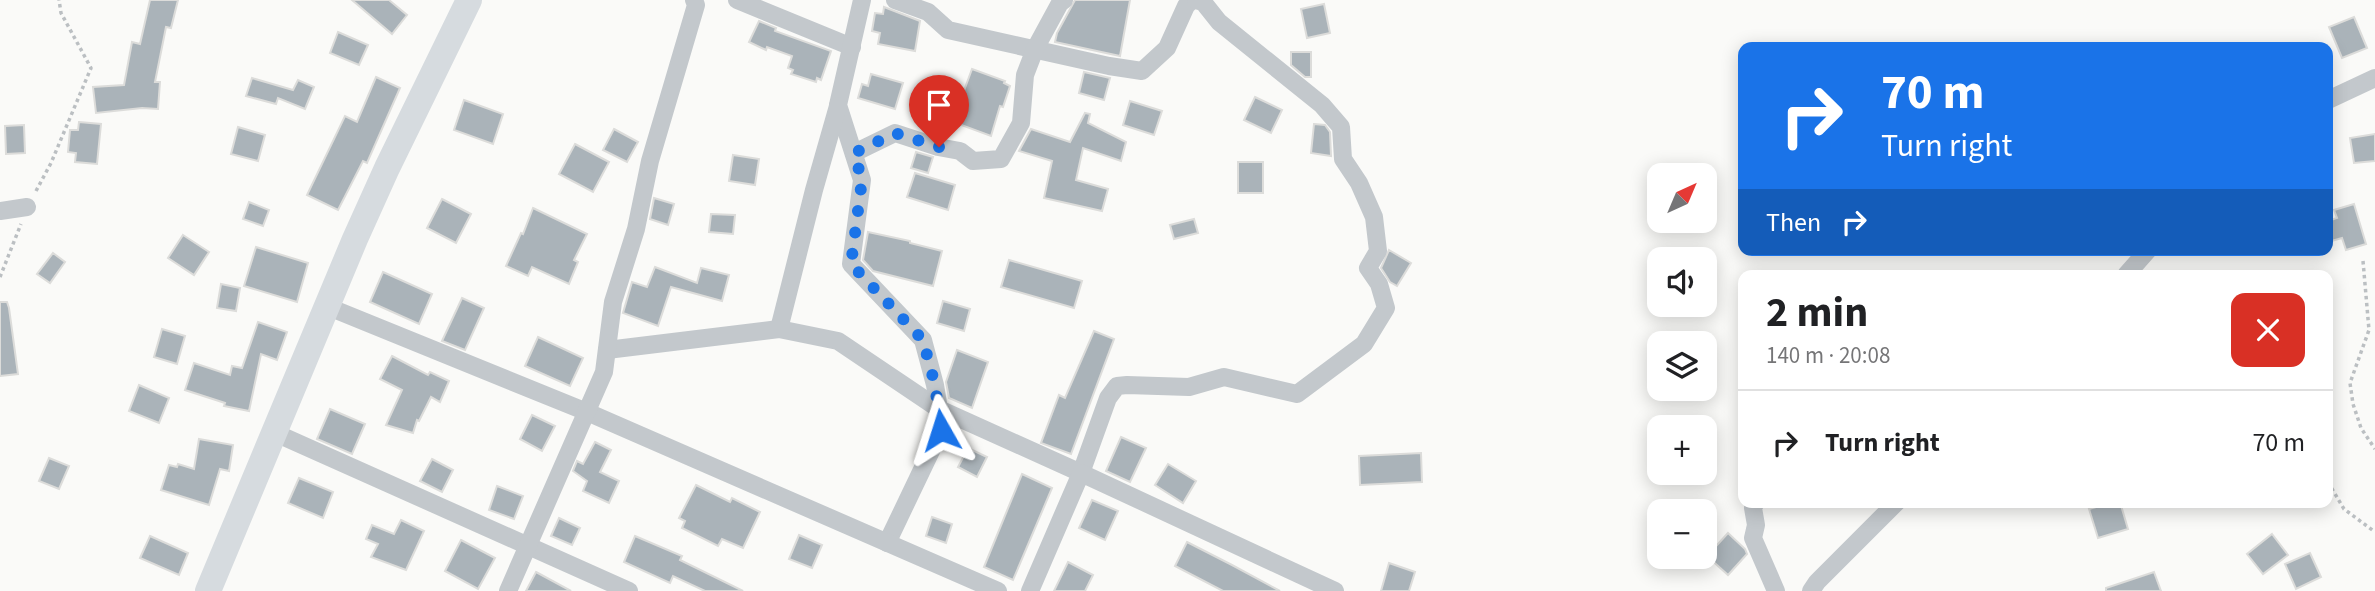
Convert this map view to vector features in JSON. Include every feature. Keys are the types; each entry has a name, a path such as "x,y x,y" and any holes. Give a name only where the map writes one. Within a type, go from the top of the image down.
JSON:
{"main road":[{"path":"208,591 326,306 387,168 469,0"}],"street":[{"path":"508,591 604,372 613,302 636,229 650,161 696,5 694,0"},
{"path":"737,0 852,47"},
{"path":"779,329 810,202 838,105 862,0"},
{"path":"895,0 929,12 948,30 1142,71 1167,48 1186,6 1194,0 1203,2 1219,22 1322,105 1341,127 1343,159 1359,183 1374,217 1378,251 1368,268 1379,284 1386,308 1364,344 1297,394 1224,377 1189,387 1116,386 1108,398 1081,473 1030,591"},
{"path":"854,153 895,133 960,151 973,162 1001,159 1021,123 1026,75 1035,49 1064,0"},
{"path":"2333,98 2375,78"},
{"path":"838,105 862,180 851,264 923,340 939,409 941,430 887,543"},
{"path":"0,211 27,207"},
{"path":"2130,270 2143,256"},
{"path":"326,306 587,412 998,591"},
{"path":"607,350 779,329 838,341 939,409 1335,591"},
{"path":"273,432 629,591"},
{"path":"1753,508 1756,525 1754,538 1776,591"},
{"path":"1811,591 1891,508"}],"path":[{"path":"0,277 27,207 51,163 92,68 61,13 59,0"},
{"path":"2363,261 2369,330 2350,383 2361,428 2375,449"},
{"path":"2333,490 2344,509 2375,532"}],"building":[{"path":"150,0 178,0 171,28 166,27 155,82 160,82 158,109 96,113 93,87 124,85 132,42 140,44"},
{"path":"352,0 389,0 407,15 392,34"},
{"path":"1075,0 1130,0 1120,56 1055,42"},
{"path":"1324,4 1330,33 1307,38 1301,9"},
{"path":"884,7 920,21 915,51 878,44 880,33 872,31 875,13 883,14"},
{"path":"2354,17 2367,48 2342,58 2329,27"},
{"path":"759,21 776,28 775,31 831,51 821,80 817,78 816,82 791,74 793,70 788,68 792,56 767,47 766,50 749,42"},
{"path":"338,32 368,45 359,65 330,53"},
{"path":"1291,52 1311,52 1311,77 1305,77 1291,65"},
{"path":"972,69 1005,81 1004,83 1010,86 1003,107 1000,106 991,136 926,112 934,87 962,96"},
{"path":"1084,72 1110,78 1104,100 1079,93"},
{"path":"871,74 903,83 895,109 858,98 862,84 868,86"},
{"path":"376,77 400,88 367,163 363,161 338,210 307,195 345,116 357,122"},
{"path":"252,78 293,90 298,80 314,87 305,109 278,98 276,104 246,96"},
{"path":"1255,97 1282,110 1271,133 1244,120"},
{"path":"464,100 503,114 493,144 454,130"},
{"path":"1130,101 1162,111 1154,135 1123,125"},
{"path":"1085,113 1090,114 1088,123 1126,142 1121,161 1083,148 1076,180 1108,189 1102,211 1044,198 1052,161 1019,151 1031,129 1070,142"},
{"path":"79,122 101,124 97,164 75,162 76,153 68,152 70,130 78,130"},
{"path":"1314,124 1325,125 1330,132 1331,156 1311,153"},
{"path":"24,125 25,153 6,154 5,126"},
{"path":"238,127 265,135 258,161 231,154"},
{"path":"614,129 638,142 627,162 603,150"},
{"path":"2375,134 2375,161 2354,163 2350,138"},
{"path":"575,144 609,162 593,192 559,174"},
{"path":"916,152 933,157 928,173 911,168"},
{"path":"733,155 759,159 755,185 729,181"},
{"path":"1238,162 1263,162 1263,193 1238,193"},
{"path":"915,173 955,185 948,210 907,197"},
{"path":"654,198 674,204 668,225 650,219"},
{"path":"442,199 471,214 456,243 427,228"},
{"path":"249,202 269,210 263,226 243,219"},
{"path":"2354,204 2366,244 2346,250 2342,238 2333,241 2333,219 2337,218 2334,210"},
{"path":"533,208 587,234 574,260 578,262 569,284 532,267 528,276 506,266"},
{"path":"711,214 735,215 733,234 709,232"},
{"path":"1194,219 1198,233 1174,239 1170,225"},
{"path":"868,232 942,251 933,286 873,271 863,260"},
{"path":"183,235 209,252 194,275 168,258"},
{"path":"256,247 308,263 297,302 244,286"},
{"path":"1389,250 1411,263 1397,286 1390,282 1381,268"},
{"path":"53,253 65,262 50,283 37,274"},
{"path":"1009,260 1082,281 1074,308 1001,287"},
{"path":"655,267 697,283 701,268 729,275 722,301 671,287 658,326 623,313 632,282 647,287"},
{"path":"383,272 432,294 419,324 370,302"},
{"path":"221,284 240,288 236,311 217,308"},
{"path":"462,298 484,308 465,350 442,341"},
{"path":"943,301 970,309 964,331 937,323"},
{"path":"0,302 7,302 9,308 18,374 0,376"},
{"path":"258,322 287,332 277,360 261,354 249,411 224,406 225,403 185,390 194,363 230,375 232,366 242,368"},
{"path":"162,329 185,336 177,364 154,357"},
{"path":"1094,331 1114,339 1071,454 1041,443 1059,395 1065,398"},
{"path":"538,337 583,358 570,386 525,366"},
{"path":"957,350 988,362 972,408 949,398 946,382"},
{"path":"392,356 428,375 430,372 449,381 440,402 431,397 419,421 417,420 413,433 386,425 402,390 380,379"},
{"path":"139,385 169,398 159,423 129,411"},
{"path":"330,409 365,424 352,454 317,439"},
{"path":"532,415 555,426 542,451 520,439"},
{"path":"1121,437 1146,448 1130,482 1106,471"},
{"path":"199,439 233,445 229,471 220,469 209,505 161,490 169,465 177,467 178,464 194,469"},
{"path":"595,442 611,450 600,472 619,481 609,503 583,491 587,481 573,471 577,461 583,464"},
{"path":"968,448 987,457 977,477 958,467"},
{"path":"1421,453 1422,482 1360,485 1359,456"},
{"path":"49,458 69,466 59,489 39,481"},
{"path":"432,459 453,470 442,492 420,481"},
{"path":"1168,464 1196,481 1183,503 1155,485"},
{"path":"1022,474 1052,488 1013,580 984,567"},
{"path":"299,478 333,492 323,518 288,503"},
{"path":"696,485 730,502 732,498 760,512 743,548 722,539 718,546 682,528 685,521 679,518"},
{"path":"497,486 523,496 514,519 489,510"},
{"path":"1092,500 1118,511 1105,540 1079,528"},
{"path":"2122,508 2128,529 2098,538 2089,509"},
{"path":"932,517 952,524 946,543 926,536"},
{"path":"559,518 580,528 572,545 551,536"},
{"path":"401,520 424,531 406,570 371,557 378,544 366,539 372,525 394,534"},
{"path":"1728,533 1747,554 1728,575 1717,565 1717,545"},
{"path":"2272,534 2288,555 2263,574 2247,554"},
{"path":"799,535 822,545 812,568 789,559"},
{"path":"150,536 188,553 179,575 140,558"},
{"path":"635,536 682,556 680,560 743,591 705,591 673,576 670,583 624,562"},
{"path":"461,540 495,558 478,589 445,571"},
{"path":"1187,542 1280,591 1223,591 1175,566"},
{"path":"2310,553 2321,577 2296,589 2285,564"},
{"path":"1068,562 1093,575 1085,591 1054,591"},
{"path":"1389,563 1415,572 1409,591 1381,591"},
{"path":"536,572 571,591 526,591"},
{"path":"2154,572 2161,591 2106,591 2106,588"}],"route":[{"path":"939,147 895,133 854,153 862,180 851,264 923,340 935,385 941,430"}]}
